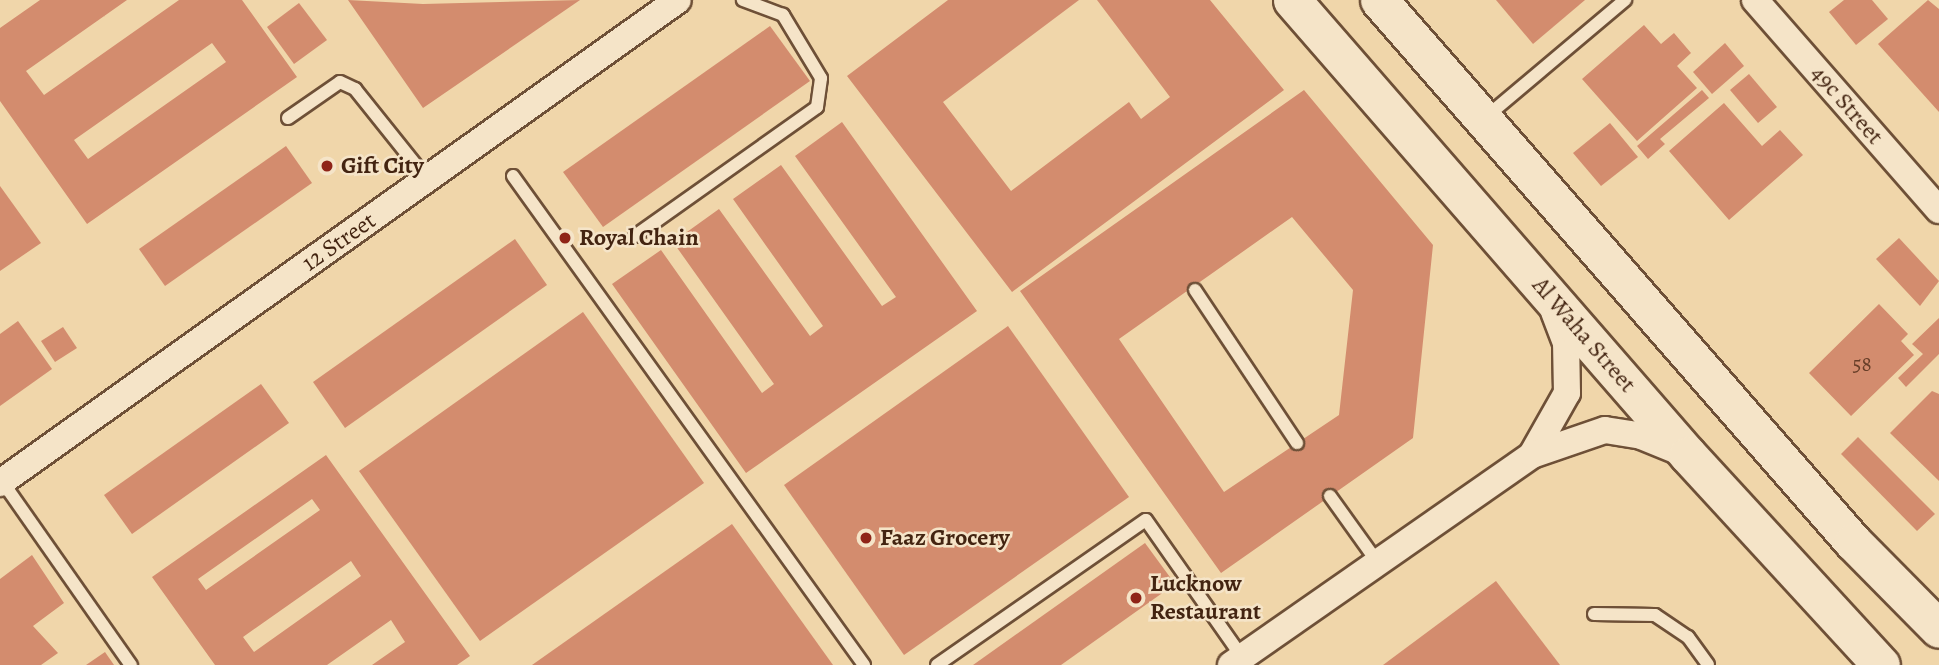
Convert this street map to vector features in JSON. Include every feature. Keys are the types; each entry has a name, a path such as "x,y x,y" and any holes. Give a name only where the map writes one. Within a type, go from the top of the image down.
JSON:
{"street":[{"name":"12 Street","path":"1,482 678,0"},
{"name":"Al Waha Street","path":"1292,0 1688,456 1881,665"},
{"path":"1379,0 1853,542 1939,629"},
{"name":"49c Street","path":"1755,0 1939,208"},
{"path":"1532,455 1559,416 1570,368 1546,290"},
{"path":"1237,661 1532,455 1605,430 1641,436 1688,456"}],"lane":[{"path":"635,236 817,107 821,78 783,15 743,0"},
{"path":"1483,119 1625,0"},
{"path":"288,118 340,82 355,89 427,179"},
{"path":"513,176 864,665"},
{"path":"1195,290 1297,443"},
{"path":"1,482 131,665"},
{"path":"1330,496 1378,563"},
{"path":"937,665 1146,520 1237,661"},
{"path":"1594,614 1656,615 1688,637 1708,665"}],"building":[{"path":"40,0 127,0 26,71 44,95 179,0 242,0 297,77 87,224 0,101 0,28","holes":["212,43 226,62 88,159 74,140"]},
{"path":"348,0 423,4 580,0 423,108"},
{"path":"948,0 1079,0 943,102 1011,191 1129,102 1141,119 1170,97 1097,0 1210,0 1284,90 1012,292 847,76"},
{"path":"1496,0 1585,0 1533,44"},
{"path":"1844,0 1872,0 1888,19 1856,45 1829,12"},
{"path":"1928,0 1939,9 1939,112 1878,44"},
{"path":"299,3 327,40 294,64 267,27"},
{"path":"1644,25 1661,44 1674,33 1691,53 1677,66 1697,88 1637,141 1582,79"},
{"path":"770,26 810,81 603,227 563,172"},
{"path":"1725,43 1744,66 1712,94 1693,72"},
{"path":"1749,74 1777,107 1758,123 1730,90"},
{"path":"1304,90 1433,245 1413,438 1221,573 1020,291","holes":["1292,217 1353,290 1339,415 1224,492 1119,339"]},
{"path":"1702,90 1709,98 1660,139 1665,144 1648,159 1637,146"},
{"path":"1724,103 1762,146 1780,130 1803,155 1729,220 1669,151"},
{"path":"842,122 977,311 746,473 612,284 661,250 762,393 774,384 673,242 719,209 810,336 823,326 733,199 781,165 882,306 896,297 795,156"},
{"path":"1610,123 1638,157 1601,186 1573,153"},
{"path":"286,146 312,183 165,286 139,249"},
{"path":"0,186 41,243 0,271"},
{"path":"1899,238 1939,281 1920,306 1876,259"},
{"path":"515,239 547,285 345,428 313,382"},
{"path":"1879,304 1908,334 1901,341 1914,355 1851,416 1809,373"},
{"path":"583,312 704,483 480,641 359,471"},
{"path":"1939,318 1939,354 1906,387 1898,378 1923,354 1912,344"},
{"path":"18,321 52,369 0,406 0,334"},
{"path":"1008,326 1129,497 904,655 784,485"},
{"path":"63,327 77,348 55,362 41,341"},
{"path":"261,384 289,423 132,534 104,495"},
{"path":"1932,391 1939,394 1939,481 1890,433"},
{"path":"1858,437 1935,514 1917,531 1841,454"},
{"path":"326,455 470,656 457,665 372,665 405,642 391,620 327,665 215,665 152,577","holes":["312,499 320,510 206,590 198,579","351,561 361,576 254,652 243,637"]},
{"path":"732,524 833,665 532,665"},
{"path":"1145,543 1175,584 1061,665 973,665"},
{"path":"32,555 64,603 33,626 58,653 41,665 0,665 0,579"},
{"path":"1496,581 1560,665 1383,665"},
{"path":"105,652 114,665 86,665"}],"place":[{"name":"Gift City","path":"327,166"},
{"name":"Royal Chain","path":"565,238"},
{"name":"Faaz Grocery","path":"866,538"},
{"name":"Lucknow Restaurant","path":"1136,598"}]}
